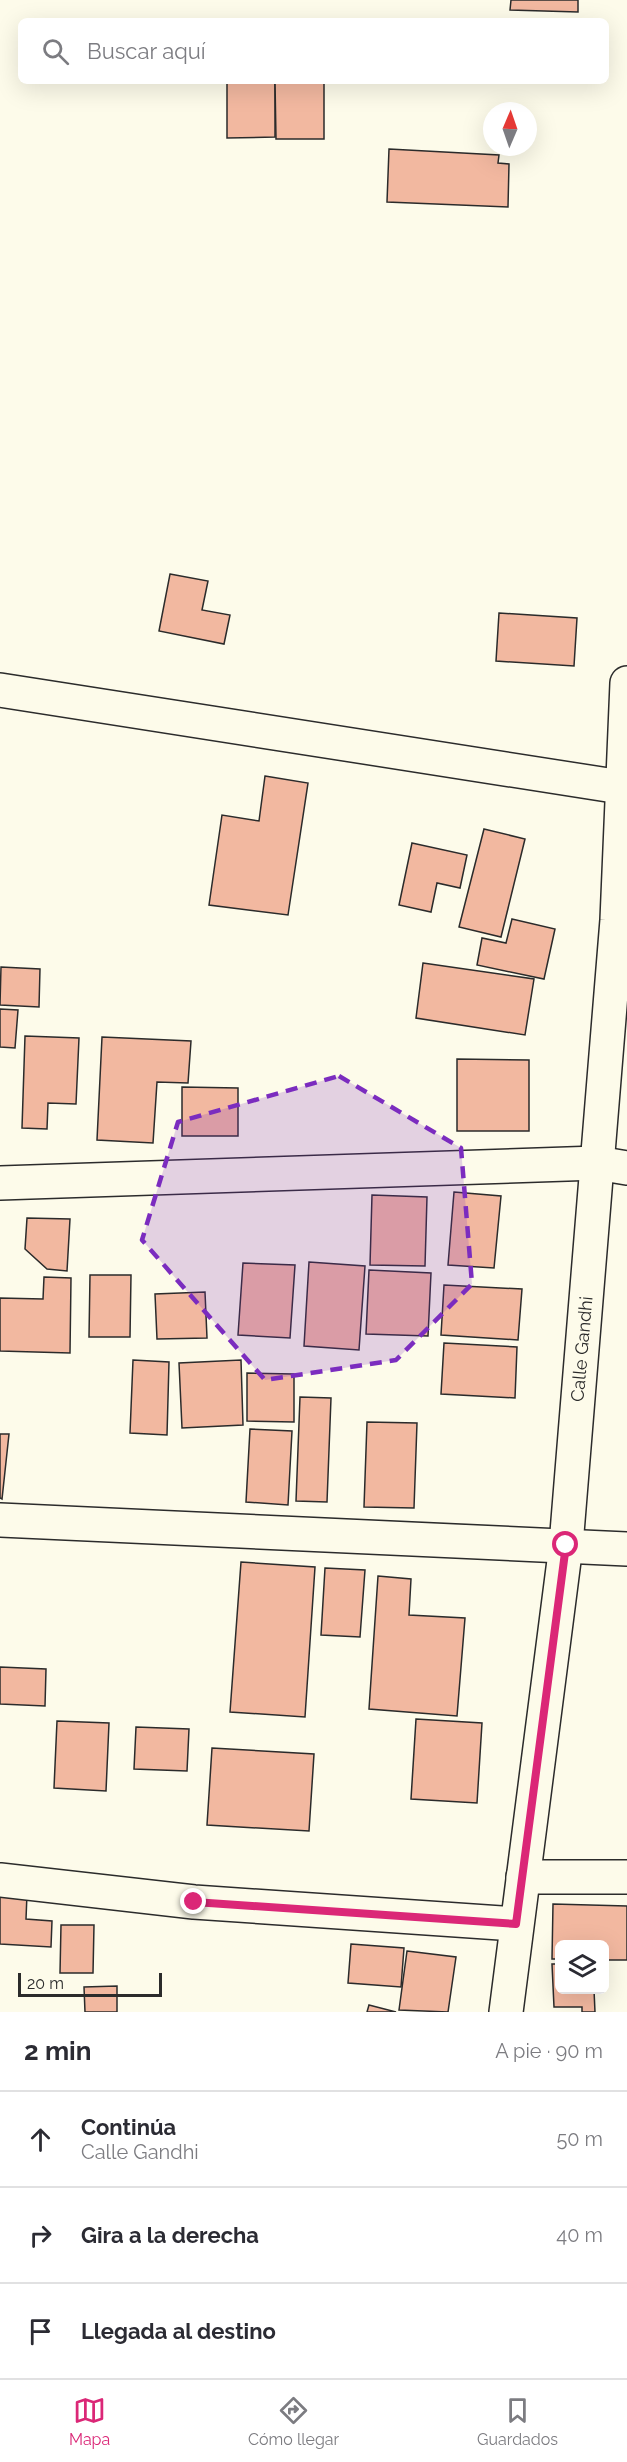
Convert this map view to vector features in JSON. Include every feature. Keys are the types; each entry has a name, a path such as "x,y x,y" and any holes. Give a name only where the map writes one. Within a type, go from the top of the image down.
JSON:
{"street":[{"name":"Calle Gandhi","path":"506,2012 612,1165 617,920 625,788 627,683"},
{"path":"0,690 625,788"},
{"path":"0,1183 612,1165"},
{"path":"0,1520 627,1549"},
{"path":"523,1877 627,1877"},
{"path":"0,1880 194,1902 516,1924"}],"highlighted area":[{"path":"339,1076 461,1148 472,1284 396,1360 265,1380 142,1240 178,1122"}],"building":[{"path":"511,0 578,0 578,12 510,10"},
{"path":"227,84 275,84 275,137 227,138"},
{"path":"275,84 324,84 324,139 276,139"},
{"path":"389,149 499,156 498,163 509,164 508,207 387,202"},
{"path":"170,574 208,581 202,610 230,615 224,644 159,631"},
{"path":"499,613 577,618 574,666 496,661"},
{"path":"265,776 308,783 288,915 209,905 222,815 259,821"},
{"path":"484,829 525,839 501,937 459,927"},
{"path":"412,843 467,855 460,888 437,883 431,912 399,905"},
{"path":"512,919 555,929 544,979 477,965 482,938 506,943"},
{"path":"423,963 534,979 525,1035 416,1018"},
{"path":"1,967 40,969 39,1007 0,1005"},
{"path":"0,1009 18,1010 15,1048 0,1047"},
{"path":"25,1036 79,1038 76,1104 48,1103 47,1129 22,1128"},
{"path":"102,1037 191,1041 188,1083 157,1082 153,1143 97,1140"},
{"path":"457,1059 529,1060 529,1131 457,1131"},
{"path":"182,1087 238,1088 238,1136 182,1136"},
{"path":"454,1192 501,1196 494,1268 448,1265"},
{"path":"372,1195 427,1197 425,1266 370,1265"},
{"path":"27,1218 70,1219 67,1271 47,1269 25,1249"},
{"path":"309,1262 365,1266 359,1350 304,1346"},
{"path":"243,1263 295,1265 290,1338 238,1335"},
{"path":"369,1270 431,1273 428,1336 366,1334"},
{"path":"90,1275 131,1275 130,1337 89,1337"},
{"path":"44,1277 71,1278 70,1353 0,1351 0,1298 43,1299"},
{"path":"444,1285 522,1289 518,1340 441,1335"},
{"path":"205,1292 207,1338 157,1339 155,1294"},
{"path":"444,1343 517,1347 515,1398 441,1394"},
{"path":"133,1360 169,1362 167,1435 130,1433"},
{"path":"241,1360 243,1425 182,1428 179,1363"},
{"path":"247,1373 294,1374 294,1422 247,1421"},
{"path":"300,1397 331,1398 327,1502 296,1501"},
{"path":"367,1422 417,1423 414,1508 364,1507"},
{"path":"250,1429 292,1431 288,1505 246,1502"},
{"path":"0,1434 9,1434 2,1499 0,1498"},
{"path":"241,1562 315,1567 305,1717 230,1712"},
{"path":"325,1568 365,1570 360,1637 321,1635"},
{"path":"378,1576 411,1579 409,1615 465,1618 457,1716 369,1709"},
{"path":"0,1667 46,1669 45,1706 0,1704"},
{"path":"416,1719 482,1723 477,1803 411,1799"},
{"path":"57,1721 109,1723 106,1791 54,1788"},
{"path":"136,1727 189,1729 187,1771 134,1769"},
{"path":"212,1748 314,1754 309,1831 207,1825"},
{"path":"0,1893 27,1894 26,1919 52,1921 51,1947 0,1944"},
{"path":"553,1904 627,1906 627,1960 609,1960 609,1940 555,1940 555,1959 552,1959"},
{"path":"61,1925 94,1925 93,1973 60,1973"},
{"path":"351,1944 404,1948 401,1987 348,1983"},
{"path":"407,1951 456,1957 448,2012 399,2010"},
{"path":"552,1964 555,1964 555,1994 594,1994 595,2012 582,2012 582,2007 554,2007"},
{"path":"117,1986 117,2012 85,2012 84,1987"},
{"path":"369,2005 396,2012 367,2012"}],"route":[{"path":"194,1902 516,1924 566,1545"}]}
